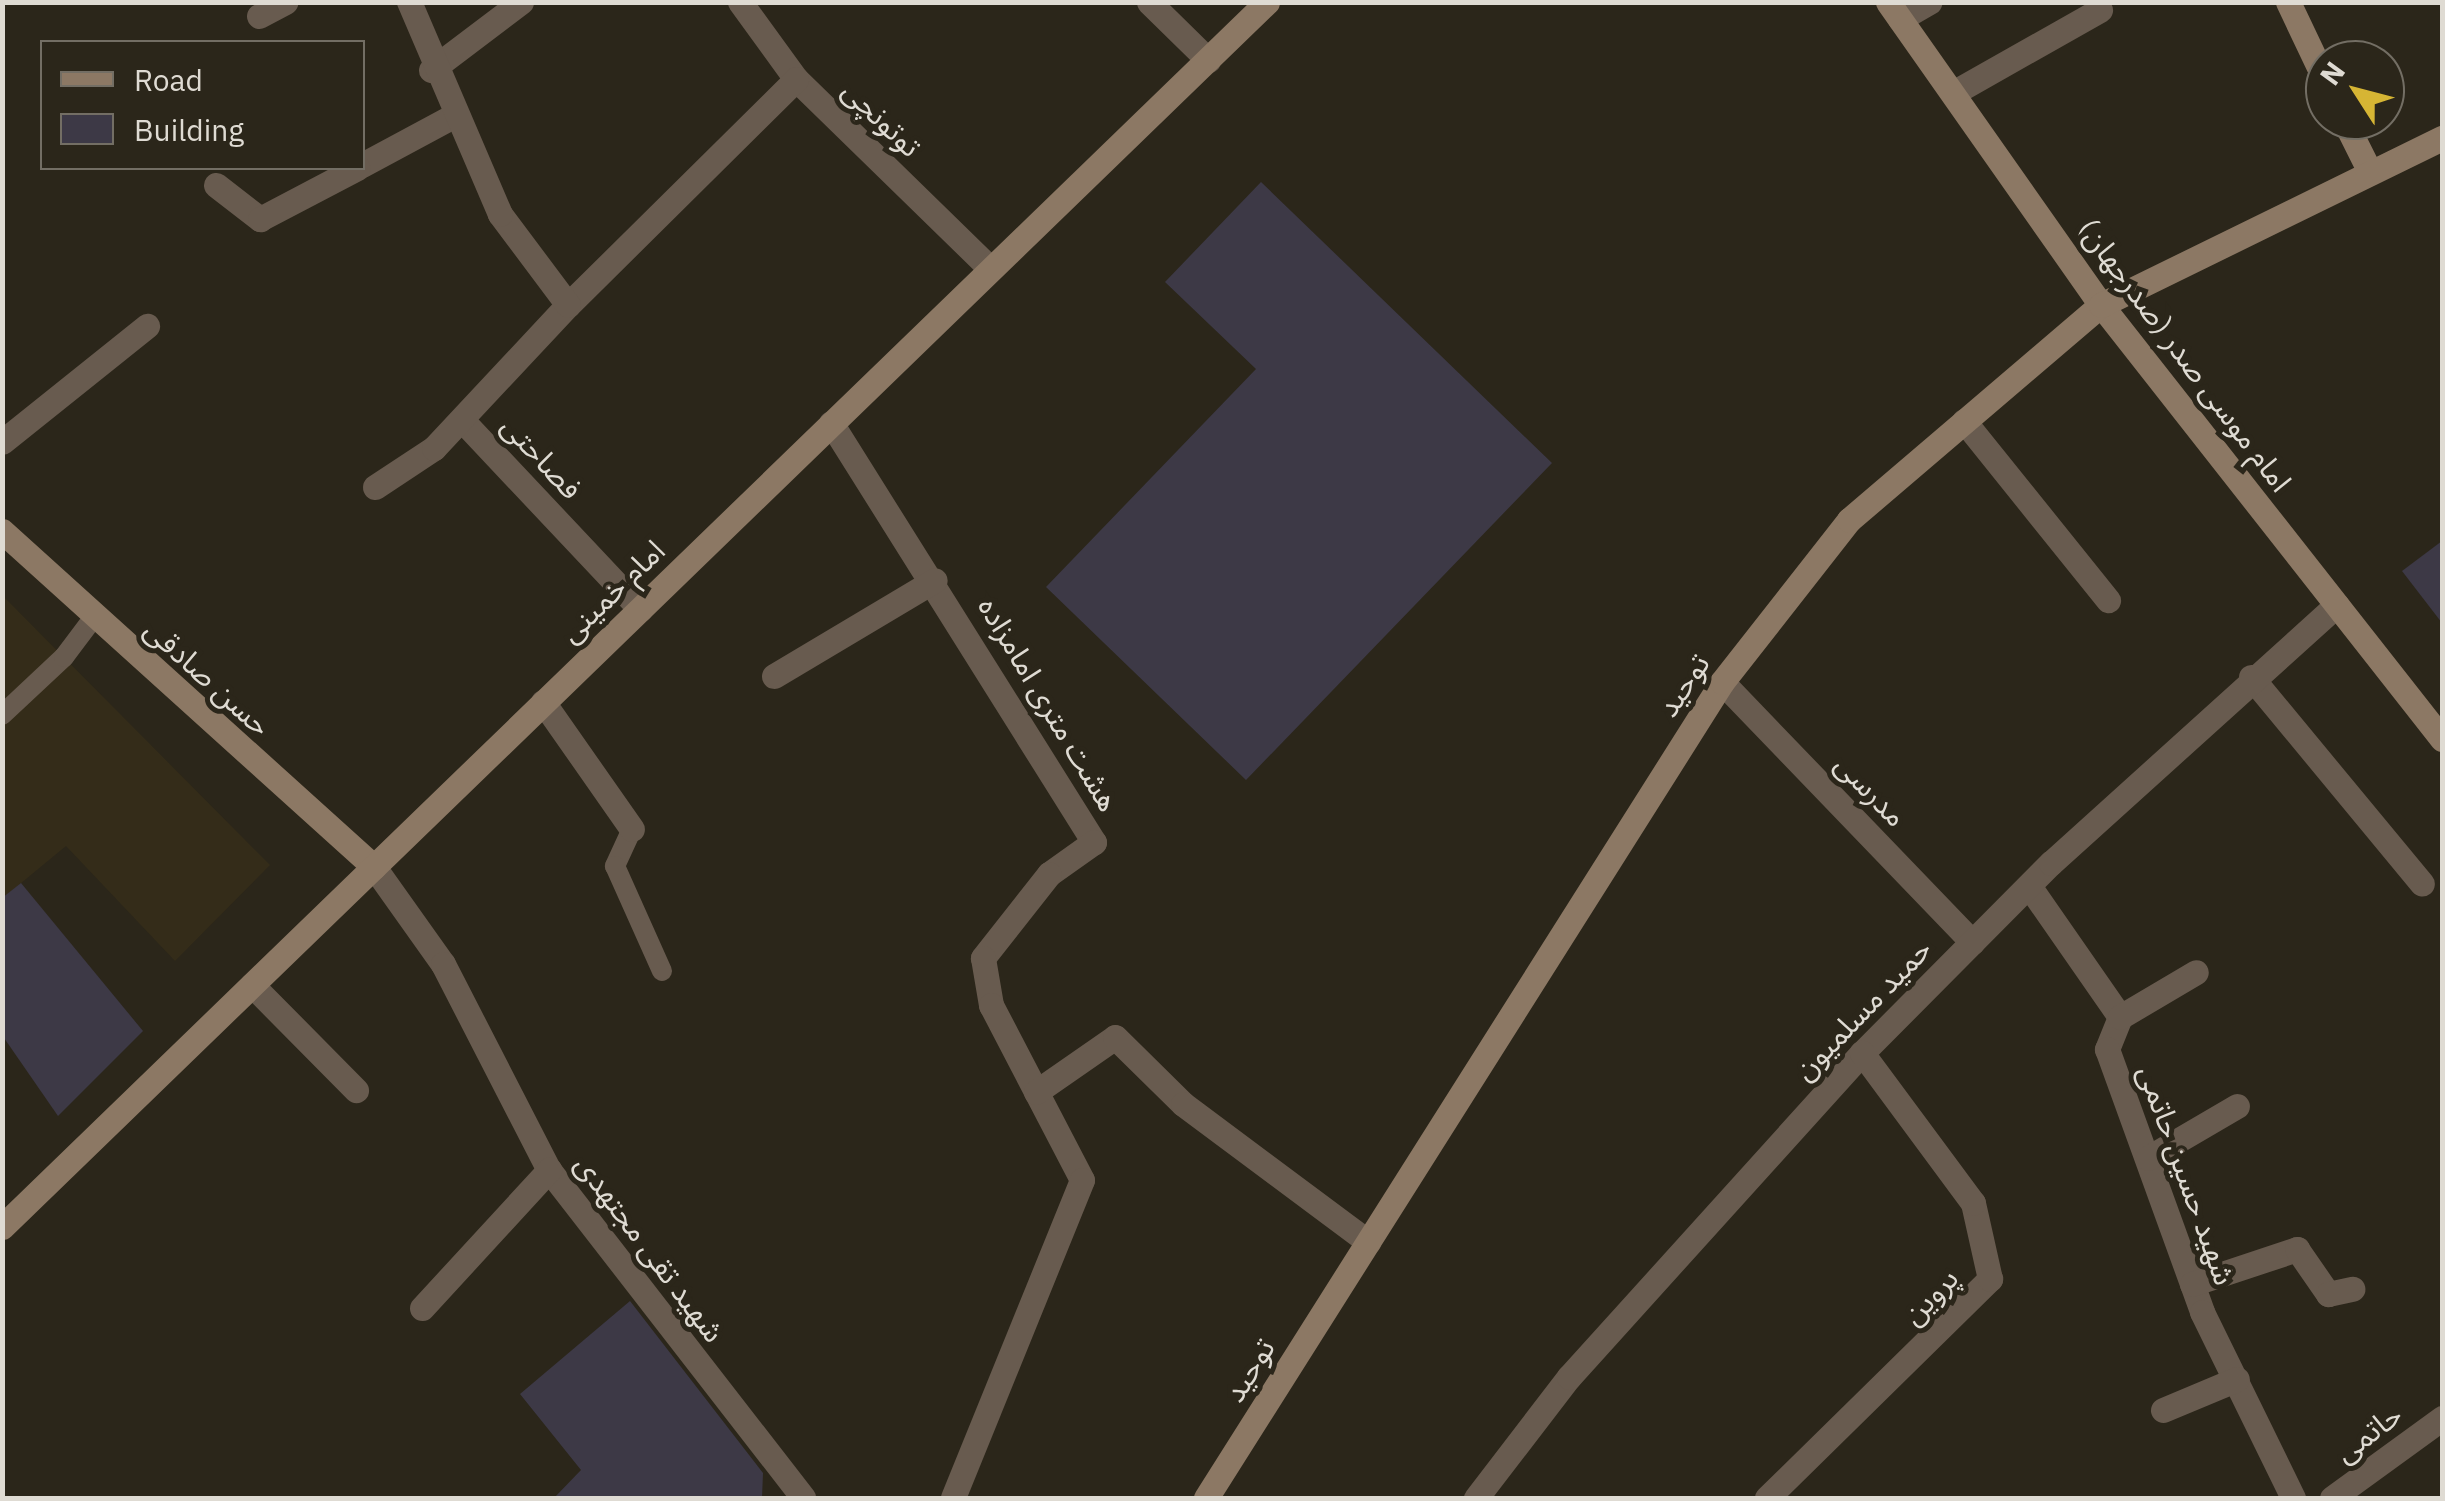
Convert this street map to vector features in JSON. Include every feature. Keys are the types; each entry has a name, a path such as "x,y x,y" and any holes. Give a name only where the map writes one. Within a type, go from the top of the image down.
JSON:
{"main road":[{"name":"امام خمینی","path":"2,1226 1267,2"},
{"path":"2288,2 2306,40"},
{"name":"(صدرجهان) امام موسی صدر","path":"1894,11 2101,304 2442,739"},
{"name":"توحید","path":"1206,1498 1722,682 1849,520 2101,304 2368,168 2442,138"},
{"path":"2354,140 2368,168"},
{"name":"حسن صادقی","path":"2,531 374,867"}],"street":[{"path":"259,16 285,2"},
{"path":"408,2 432,70 500,214 568,305"},
{"path":"432,70 522,2"},
{"name":"توتونچی","path":"740,2 796,78 991,269"},
{"path":"1149,2 1208,60"},
{"path":"1894,11 1930,2"},
{"path":"1952,94 2100,10"},
{"name":"فصاحتی","path":"640,609 462,420 568,305 796,78"},
{"path":"365,163 454,116"},
{"path":"216,184 260,219 352,170"},
{"path":"2,442 147,326"},
{"path":"376,487 462,420"},
{"path":"1964,421 2108,600"},
{"name":"هشت متری امامزاده","path":"832,424 935,580 1094,842 1050,874 983,958 992,1005 1082,1180 953,1498"},
{"path":"774,676 935,580"},
{"name":"حمید مسلمیون","path":"1476,1498 1569,1377 1862,1054 2029,886 2251,676 2337,605"},
{"path":"2251,676 2422,884"},
{"name":"مدرسی","path":"1722,682 1972,942"},
{"path":"543,702 632,828"},
{"name":"شهید تقی مجتهدی","path":"374,867 463,998 550,1170 799,1497"},
{"path":"2029,886 2120,1017 2196,972"},
{"path":"252,985 356,1090"},
{"name":"شهید حسین حاتمی","path":"2120,1017 2107,1050 2192,1284 2293,1498"},
{"path":"1036,1092 1115,1037 1182,1104 1368,1242"},
{"name":"پروین","path":"1767,1498 1990,1279 1974,1202 1862,1054"},
{"path":"2148,1158 2238,1106"},
{"path":"422,1308 550,1170"},
{"path":"2192,1284 2296,1248 2328,1294 2352,1288"},
{"path":"2163,1410 2237,1379"},
{"name":"حاتمی","path":"2332,1498 2442,1418"}],"lane":[{"path":"2,715 64,658 94,616"},
{"path":"632,828 615,866 662,971"}],"shaded area":[{"path":"2,595 270,865 175,961 66,846 3,898"}],"building":[{"path":"1261,182 1552,463 1246,780 1046,587 1256,369 1165,282"},
{"path":"2442,541 2442,623 2402,571"},
{"path":"21,883 143,1031 58,1116 2,1035 2,898"},
{"path":"630,1301 763,1473 762,1498 554,1498 581,1470 520,1394"}]}
